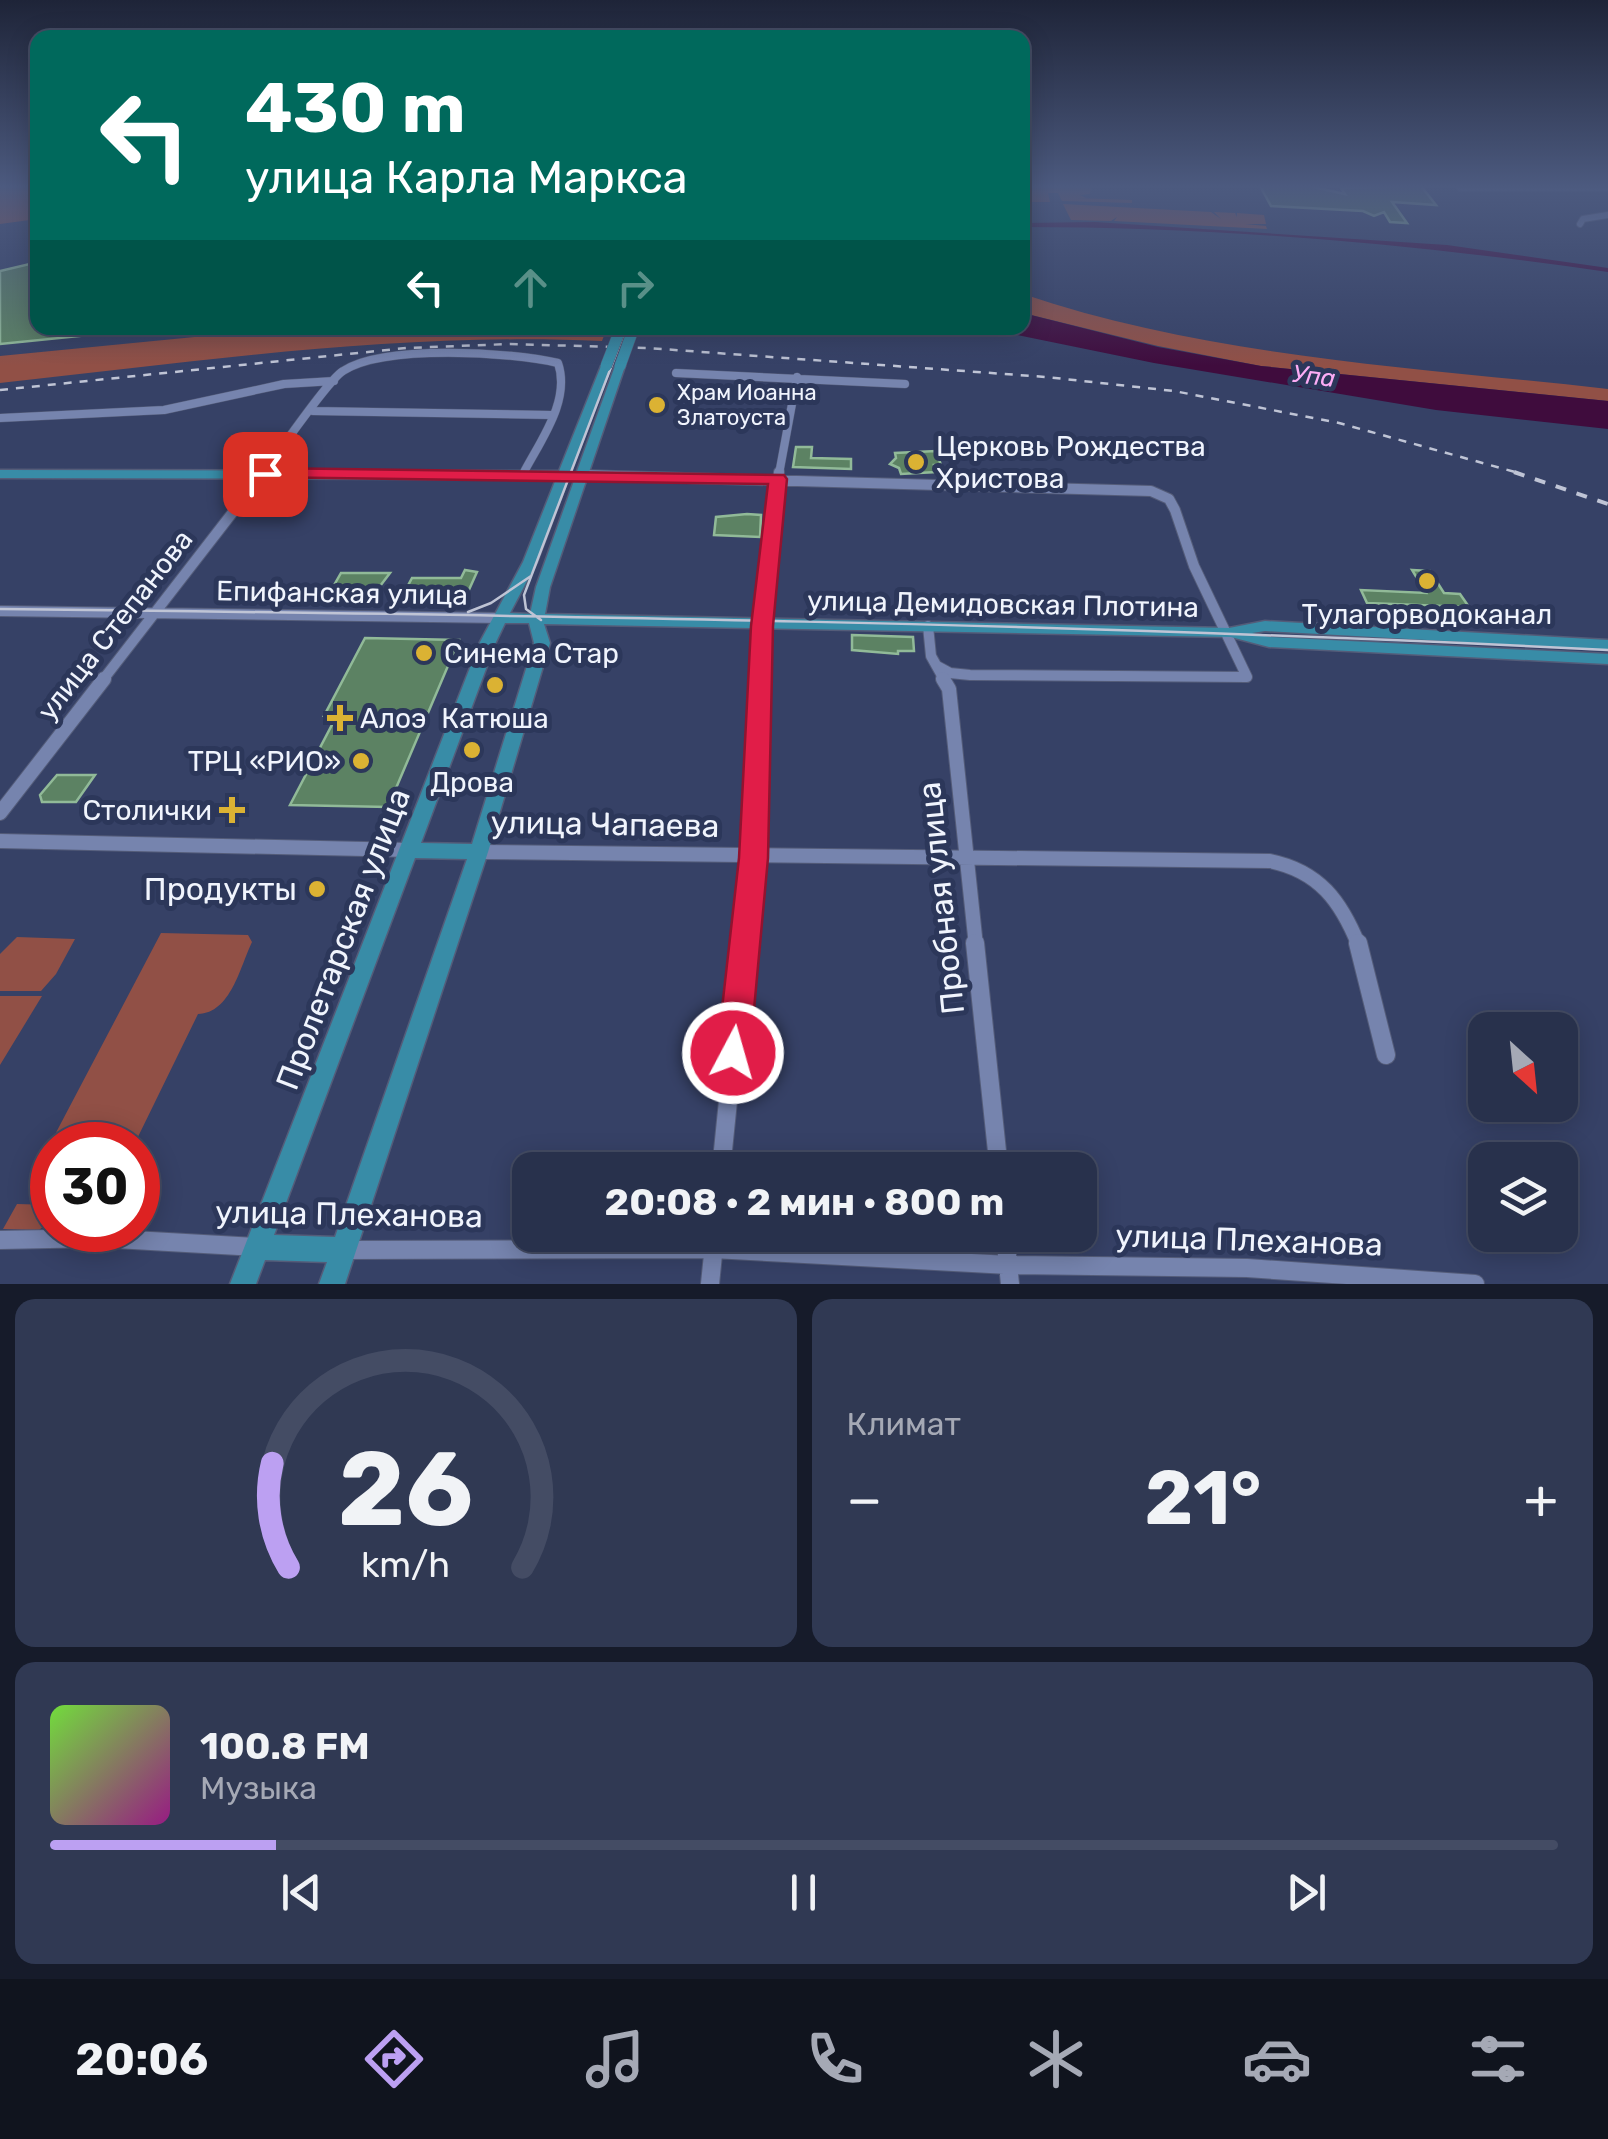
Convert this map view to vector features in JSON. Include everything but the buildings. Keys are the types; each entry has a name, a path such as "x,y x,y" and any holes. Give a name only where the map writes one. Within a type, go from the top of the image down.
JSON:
{"main road":[{"name":"Пролетарская улица","path":"243,1284 488,642 503,618 618,335"},
{"path":"332,1284 479,852 542,642 536,620 544,587 632,335"},
{"path":"0,474 582,476"},
{"path":"503,618 536,620"},
{"name":"улица Демидовская Плотина","path":"536,620 1228,632 1265,626 1608,645"},
{"name":"улица Демидовская Плотина","path":"1228,632 1269,642 1608,659"},
{"path":"1487,638 1510,654"},
{"name":"улица Чапаева","path":"409,850 479,852"},
{"name":"улица Плеханова","path":"257,1246 343,1250"}],"street":[{"name":"улица Степанова","path":"0,814 342,371 410,357 470,354 558,363 563,384 552,415"},
{"path":"676,373 905,384"},
{"path":"723,1152 754,858 762,626 778,479 797,376"},
{"path":"0,418 164,410 284,384 334,381"},
{"path":"313,411 552,415 523,474"},
{"path":"582,476 1151,491 1169,500 1194,566 1228,632"},
{"name":"Епифанская улица","path":"0,611 503,618"},
{"name":"Пробная улица","path":"928,626 930,656 949,690 997,1152"},
{"name":"улица Демидовская Плотина","path":"936,666 950,673 970,675 1247,677 1228,632"},
{"name":"улица Чапаева","path":"0,841 409,850"},
{"name":"улица Чапаева","path":"479,852 1270,861 1301,869 1322,884 1344,911 1360,948 1386,1056"},
{"name":"улица Плеханова","path":"0,1240 98,1238 257,1246"},
{"name":"улица Плеханова","path":"343,1250 512,1246"},
{"path":"710,1284 713,1252"},
{"name":"улица Плеханова","path":"803,1252 1009,1275 1247,1268 1476,1284"}],"shaded area":[{"path":"1030,296 1094,315 1238,346 1608,389 1608,401 1261,366 1030,315"},
{"path":"215,335 604,335 602,341 526,339 375,345 0,383 0,356"},
{"path":"161,933 248,935 252,942 238,976 219,1006 198,1014 145,1122 62,1122"},
{"path":"17,937 75,939 56,974 41,991 0,991 0,954"},
{"path":"0,996 42,996 0,1065"},
{"path":"17,1204 30,1204 30,1230 3,1229"}],"water":[{"path":"1388,246 1453,246 1608,268 1608,272"},
{"name":"Упа","path":"1030,315 1158,347 1261,366 1608,401 1608,429 1436,410 1154,363 1017,335 1030,335"}],"tram line":[{"path":"536,616 526,609 524,595 623,335"},
{"path":"468,612 491,603 531,576"},
{"path":"0,609 536,616"},
{"path":"536,616 1005,627 1608,650"},
{"path":"536,616 541,620"}],"railway":[{"path":"0,390 406,348 510,344 648,348 1046,377 1174,391 1339,423 1522,474"},
{"path":"1514,472 1608,504"}],"place":[{"name":"Храм Иоанна Златоуста","path":"657,405"},
{"name":"Церковь Рождества Христова","path":"916,462"},
{"name":"Тулагорводоканал","path":"1427,581"},
{"name":"Синема Стар","path":"424,653"},
{"name":"Катюша","path":"495,685"},
{"name":"Алоэ","path":"340,718"},
{"name":"Дрова","path":"472,750"},
{"name":"ТРЦ «РИО»","path":"361,761"},
{"name":"Столички","path":"232,810"},
{"name":"Продукты","path":"317,889"}],"route":[{"path":"265,474 778,479 762,626 754,858 733,1053"}]}
